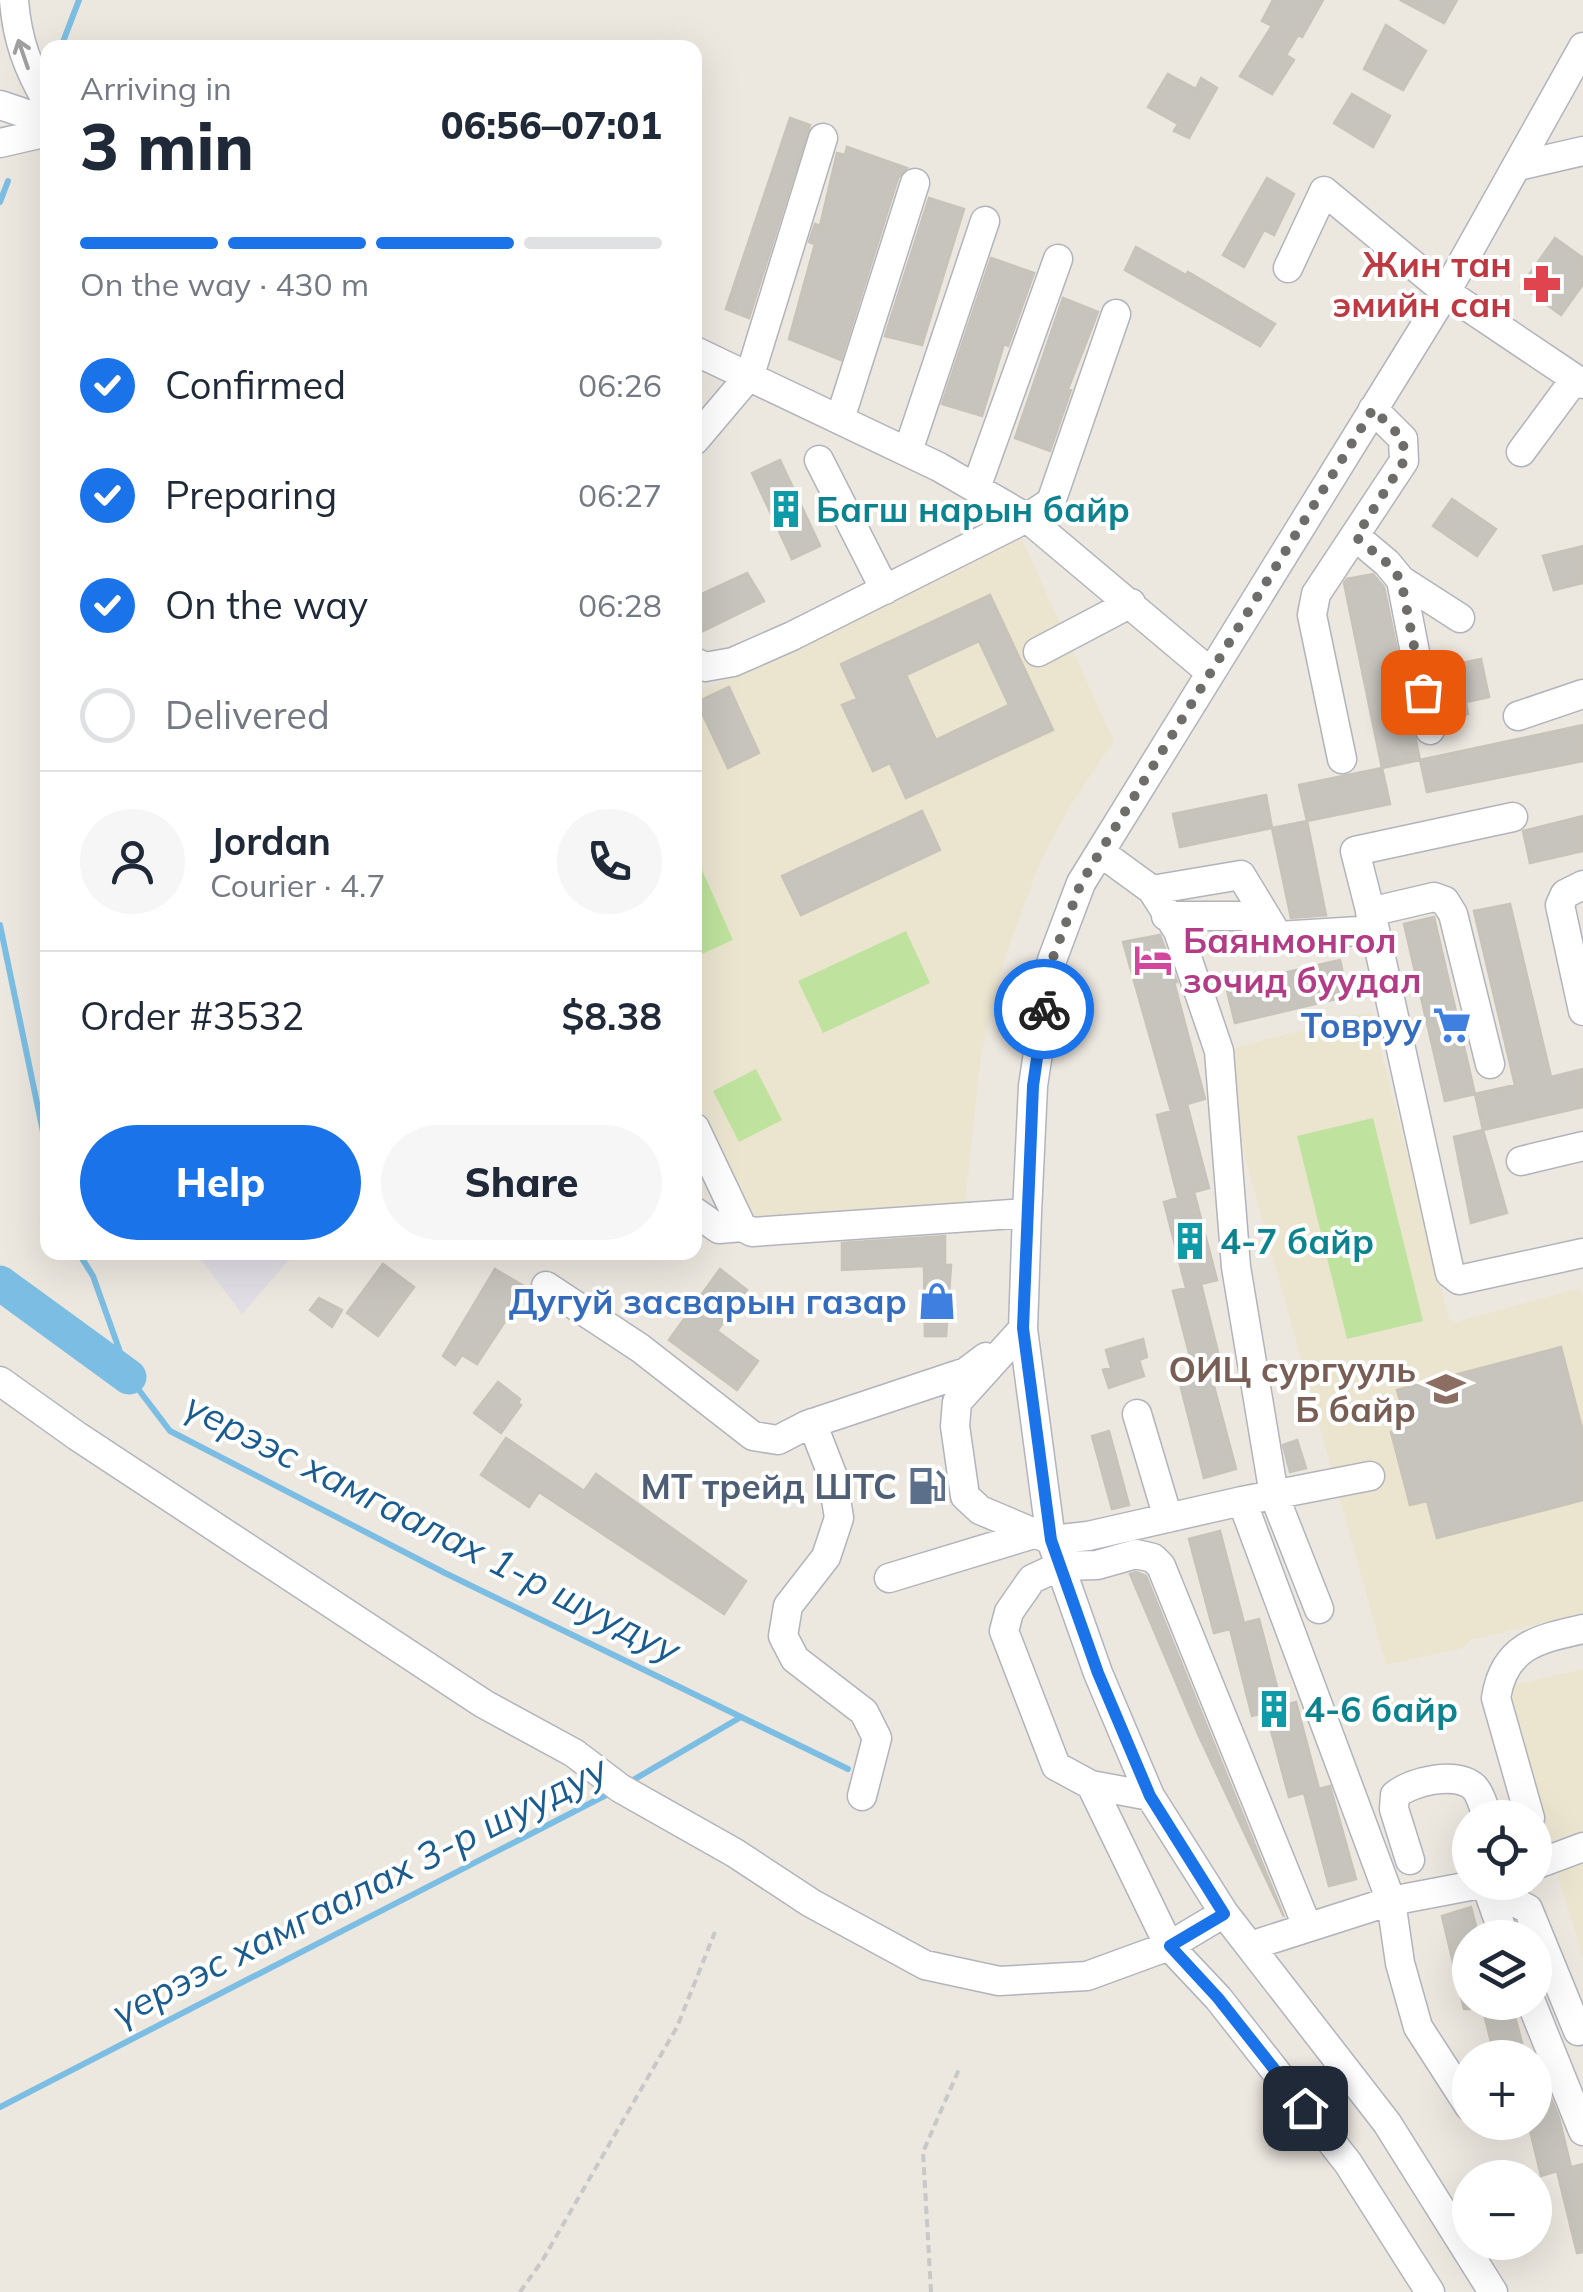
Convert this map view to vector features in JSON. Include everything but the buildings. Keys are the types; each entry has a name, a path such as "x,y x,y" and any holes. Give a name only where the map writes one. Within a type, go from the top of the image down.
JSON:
{"street":[{"path":"0,20 10,0"},
{"path":"10,0 28,68 40,89"},
{"path":"1494,2292 1388,2123 1224,1914 1150,1796 1049,1546 1023,1328 1027,1213 1033,1086 1052,960 1081,883 1446,292 1583,48"},
{"path":"0,105 40,118"},
{"path":"0,144 40,134"},
{"path":"702,432 750,375 823,138"},
{"path":"1518,166 1583,150"},
{"path":"840,419 915,183"},
{"path":"1288,268 1324,192 1446,292 1579,382 1521,452"},
{"path":"908,451 985,221"},
{"path":"976,488 1058,259"},
{"path":"702,666 733,662 886,590 1028,518 1051,502 1116,314"},
{"path":"702,354 908,451 1028,518 1210,672"},
{"path":"1342,759 1312,615 1316,594 1404,461 1403,439 1373,409"},
{"path":"819,460 886,590"},
{"path":"1356,537 1401,580 1460,618"},
{"path":"1401,580 1430,730"},
{"path":"1038,652 1131,603"},
{"path":"1518,716 1583,694"},
{"path":"1513,817 1355,852 1450,1272 1459,1280 1583,1253"},
{"path":"1100,852 1152,890 1178,931 1219,1051 1236,1266 1274,1495 1318,1609"},
{"path":"1152,890 1241,875 1261,902 1278,936"},
{"path":"1583,885 1565,894 1560,905 1583,1011"},
{"path":"1166,916 1245,916 1278,936 1372,921 1434,896 1445,901 1453,914 1490,1064"},
{"path":"702,1143 742,1227"},
{"path":"1521,1161 1583,1146"},
{"path":"702,1217 719,1229 742,1227 752,1232 1027,1213"},
{"path":"546,1286 640,1348 753,1436 778,1440 812,1423 966,1372 1023,1328"},
{"path":"1023,1328 957,1402 955,1426 966,1496 980,1510 1049,1546 1097,1565 1136,1554 1153,1558 1162,1566 1307,1926"},
{"path":"0,1380 77,1436 484,1704 574,1753 620,1788 735,1853 811,1903 925,1965 999,1980 1087,1976 1170,1946 1224,1914"},
{"path":"1137,1414 1168,1518"},
{"path":"812,1423 832,1474 839,1518 826,1558 788,1606 783,1636 796,1659 864,1712 877,1738 862,1796"},
{"path":"889,1578 1370,1476"},
{"path":"1242,1501 1391,1901 1400,1963 1418,2027 1452,2081"},
{"path":"1049,1546 1009,1612 1004,1632 1056,1766 1091,1785 1150,1796"},
{"path":"1525,1800 1496,1698 1498,1687 1513,1658 1530,1643 1583,1629"},
{"path":"1410,1860 1394,1809 1396,1794 1406,1786 1456,1778 1478,1791 1481,1800"},
{"path":"1091,1785 1170,1946 1218,1998 1348,2164 1430,2292"},
{"path":"1552,1859 1583,1847"},
{"path":"1250,1946 1391,1901 1452,1890"},
{"path":"1513,1900 1528,1909 1578,2030"},
{"path":"1538,2020 1583,2132"}],"path":[{"path":"520,2292 542,2261 677,2027 715,1932"},
{"path":"932,2292 923,2152 960,2067"}],"shaded area":[{"path":"1019,533 1114,741 1069,808 1042,858 1006,954 981,1055 965,1203 752,1223 702,1116 702,692"},
{"name":"ОИЦ сургууль Б байр","path":"1371,1011 1449,1319 1456,1322 1580,1288 1583,1297 1583,1613 1471,1640 1463,1648 1386,1665 1234,1118 1220,1052"},
{"path":"201,1260 289,1260 242,1314"},
{"path":"1583,1669 1583,1955 1552,1856 1552,1800 1535,1800 1503,1695 1513,1685"}],"green space":[{"path":"702,870 733,940 702,954"},
{"path":"906,931 930,983 823,1033 798,981"},
{"path":"756,1069 782,1120 739,1142 713,1091"},
{"path":"1373,1118 1423,1321 1347,1339 1297,1136"}],"waterway":[{"name":"үерээс хамгаалах 1-р шуудуу","path":"64,40 79,0"},
{"name":"үерээс хамгаалах 1-р шуудуу","path":"0,202 8,181"},
{"name":"үерээс хамгаалах 1-р шуудуу","path":"0,925 40,1118"},
{"name":"үерээс хамгаалах 1-р шуудуу","path":"83,1260 93,1276 129,1377 170,1431 445,1573 848,1769"},
{"path":"0,1283 129,1377"},
{"name":"үерээс хамгаалах 3-р шуудуу","path":"628,1783 741,1717"},
{"name":"үерээс хамгаалах 3-р шуудуу","path":"0,2107 612,1792"}],"way so far":[{"path":"1044,1009 1052,960 1081,883 1373,409 1403,439 1404,461 1356,537 1401,580 1423,692"}],"place":[{"name":"Жин тан эмийн сан","path":"1542,284"},
{"name":"Багш нарын байр","path":"786,509"},
{"name":"Баянмонгол зочид буудал","path":"1153,960"},
{"name":"Товруу","path":"1452,1025"},
{"name":"4-7 байр","path":"1190,1241"},
{"name":"Дугуй засварын газар","path":"937,1301"},
{"name":"ОИЦ сургууль Б байр","path":"1446,1389"},
{"name":"МТ трейд ШТС","path":"927,1486"},
{"name":"4-6 байр","path":"1274,1709"}],"route":[{"path":"1044,1009 1033,1086 1023,1328 1051,1540 1098,1673 1150,1796 1224,1914 1170,1946 1218,1998 1305,2108"}]}
